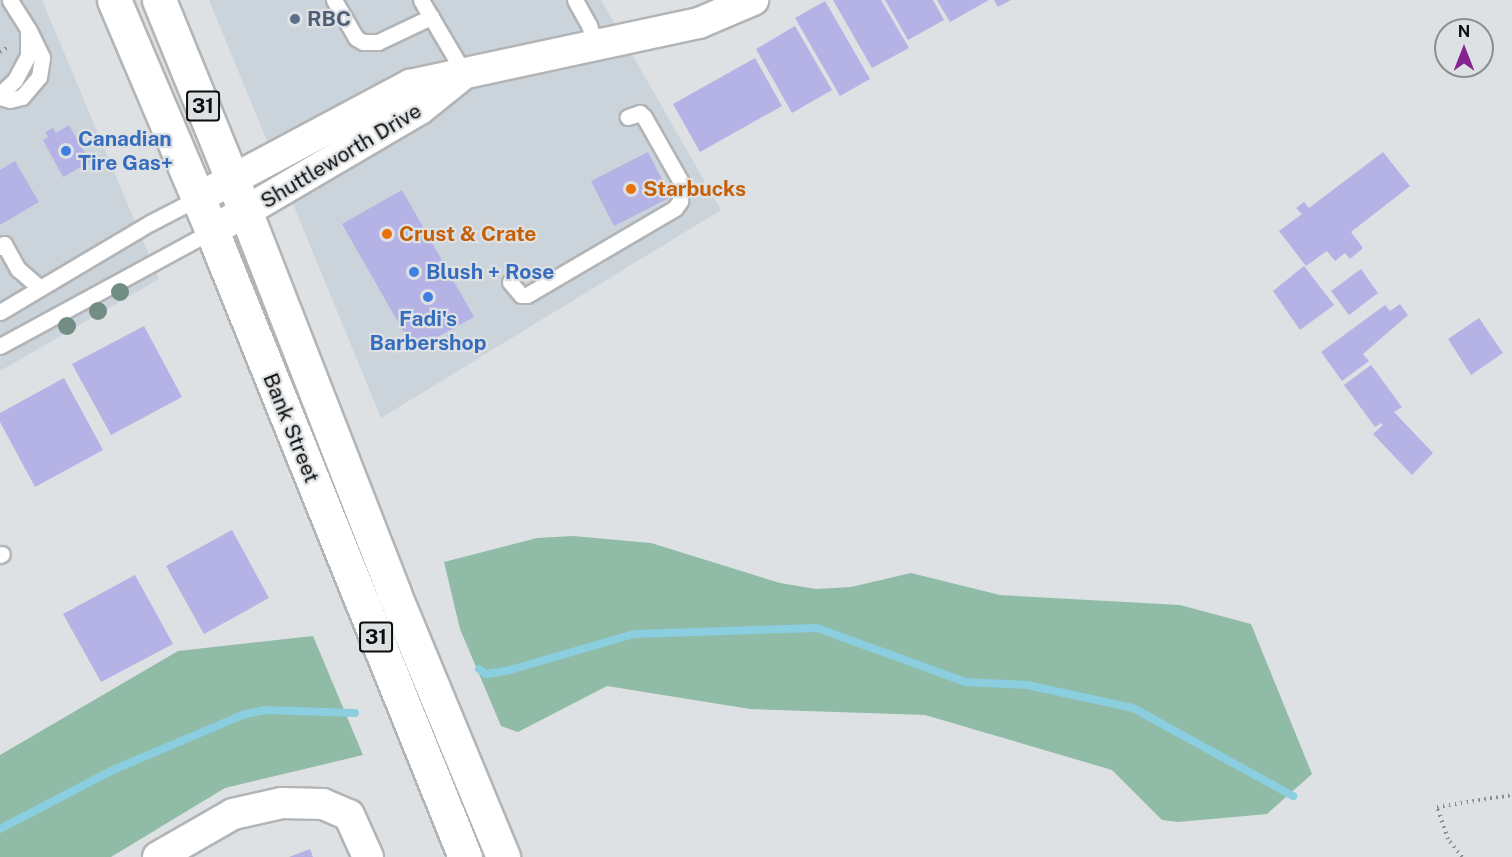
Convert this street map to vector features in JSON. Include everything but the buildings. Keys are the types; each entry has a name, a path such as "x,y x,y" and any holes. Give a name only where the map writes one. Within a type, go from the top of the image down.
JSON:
{"main road":[{"name":"Bank Street","path":"114,0 212,231 465,857"},
{"name":"Bank Street","path":"159,0 246,213 393,591 504,857"}],"street":[{"name":"Shuttleworth Drive","path":"198,198 410,85 596,47 699,23 753,0"},
{"name":"Shuttleworth Drive","path":"212,231 420,109 465,73"},
{"path":"158,857 233,814 282,803 323,804 350,815 368,857"}],"lane":[{"path":"0,96 15,81 28,56 28,29 10,0"},
{"path":"334,0 356,38 363,42 378,42 431,17"},
{"path":"421,0 465,73"},
{"path":"574,0 589,25 596,47"},
{"path":"510,282 521,295 527,295 675,208 681,201 681,182 644,117 640,113 628,117"},
{"path":"0,312 150,223 198,198"},
{"path":"0,346 212,231"},
{"path":"2,245 18,269 40,288"}],"path":[{"path":"1462,857 1448,839 1437,807 1512,795"}],"shaded area":[{"path":"0,0 42,0 159,279 0,371"},
{"path":"209,0 601,0 721,210 381,418"}],"green space":[{"path":"573,536 651,543 780,583 816,589 851,587 911,573 1000,595 1180,605 1251,624 1312,774 1267,814 1178,822 1162,820 1112,770 925,715 750,709 607,686 518,732 501,726 460,629 444,562 537,538"},
{"path":"313,636 363,755 225,788 111,857 0,857 0,755 178,651"}],"waterway":[{"path":"479,669 486,674 510,670 634,634 817,628 965,682 1027,685 1133,708 1293,796"},
{"path":"0,829 113,770 245,714 265,710 355,713"}],"place":[{"name":"RBC","path":"295,19"},
{"name":"Canadian Tire Gas+","path":"66,151"},
{"name":"Starbucks","path":"631,189"},
{"name":"Crust & Crate","path":"387,234"},
{"name":"Blush + Rose","path":"414,272"},
{"name":"Fadi's Barbershop","path":"428,297"}]}
